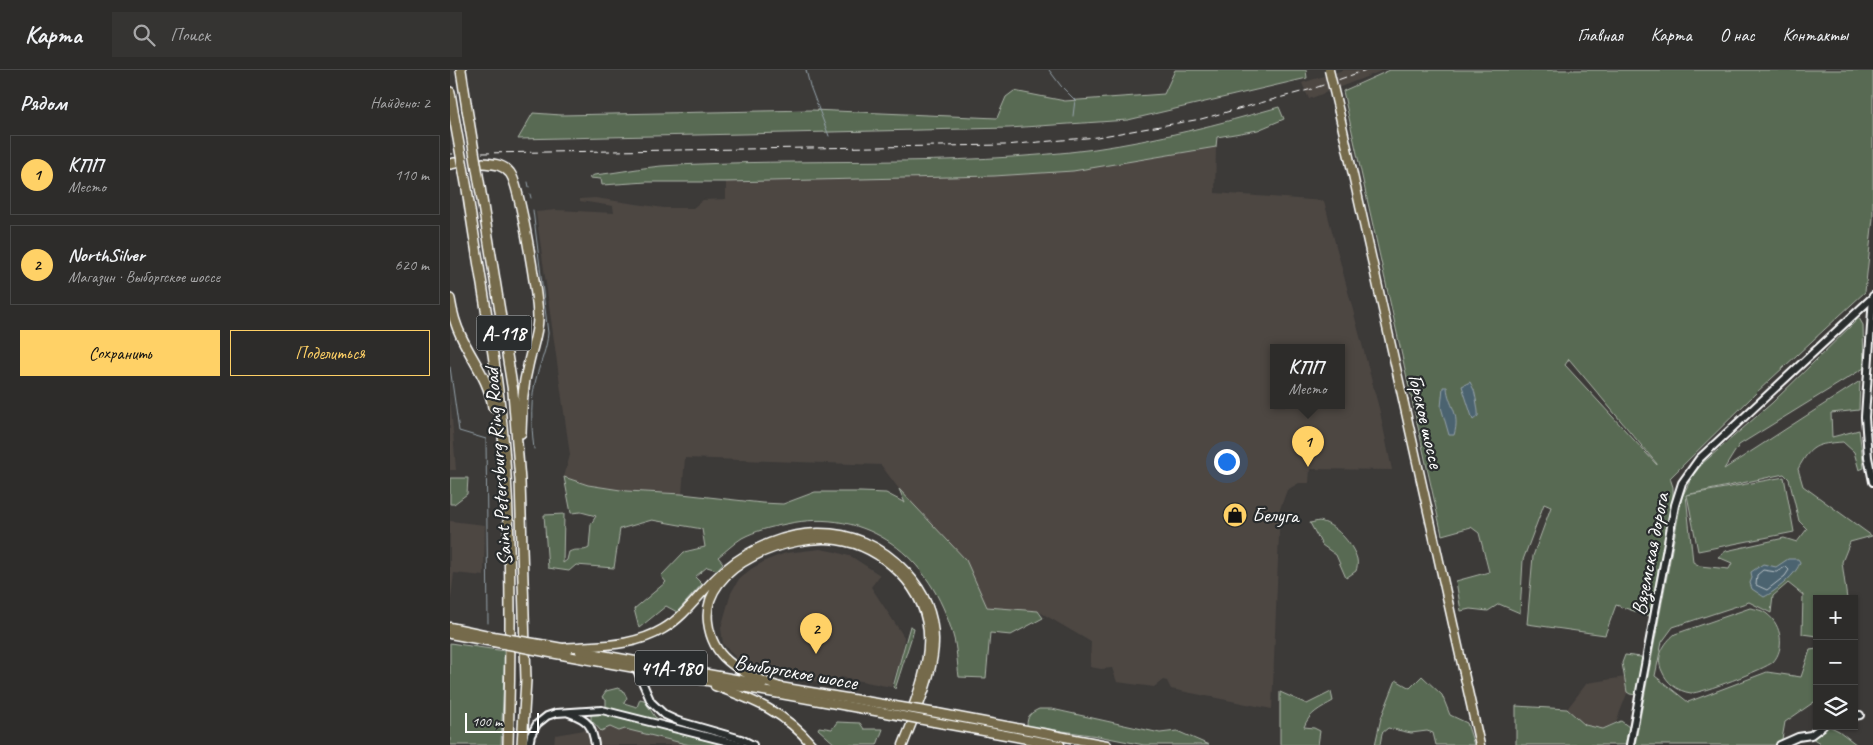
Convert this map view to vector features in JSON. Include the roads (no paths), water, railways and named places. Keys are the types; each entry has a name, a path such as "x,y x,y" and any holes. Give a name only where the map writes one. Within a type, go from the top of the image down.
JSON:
{"highway":[{"name":"Saint Petersburg Ring Road","path":"461,70 513,392 520,481 526,680 522,745"},
{"name":"Saint Petersburg Ring Road","path":"450,92 490,340 504,446 510,568 508,745"},
{"path":"483,163 502,166 509,171 514,179 521,205 536,300 538,318 535,341 521,398 520,481"},
{"path":"450,299 453,315 461,337 488,388 505,477"}],"main road":[{"name":"Горское шоссе","path":"1329,70 1481,742"},
{"path":"564,648 611,646 632,642 657,633 680,616 726,568 766,544 805,533 829,533 849,536 874,546 899,565 916,585 930,613 934,641 933,664 927,685 903,745"},
{"path":"779,687 741,670 716,648 709,632 707,616 710,601 718,587 730,573 748,560 769,549 795,541 828,539 847,542 863,548 890,565 907,582 920,604 926,624 929,648 926,670 898,745"},
{"name":"Выборгское шоссе","path":"450,627 493,639"},
{"name":"Выборгское шоссе","path":"450,634 545,648 636,668 1060,745"},
{"name":"Выборгское шоссе","path":"545,648 564,648 779,687 937,713 1107,745"},
{"path":"692,678 753,700 772,709 798,729 812,745"}],"street":[{"path":"1873,296 1865,418 1868,457 1873,482"},
{"name":"Вяземская дорога","path":"1630,745 1674,514 1682,483 1698,459 1873,296"},
{"path":"636,668 651,702 665,715 678,721 741,739 753,745"},
{"path":"529,745 531,735 537,724 547,716 556,713 602,710 741,745"},
{"path":"566,712 584,719 593,731 595,745"},
{"path":"1780,745 1798,737 1811,735 1818,730"}],"water":[{"path":"1470,382 1474,390 1478,411 1478,416 1473,420 1462,386"},
{"path":"1443,387 1447,387 1455,415 1456,427 1454,435 1449,435 1441,407"},
{"path":"1788,559 1798,559 1800,562 1791,577 1780,587 1764,597 1752,589 1750,583 1752,578 1751,572 1763,564 1776,567"}],"waterway":[{"path":"806,70 829,136"},
{"path":"1049,70 1075,100 1073,116"},
{"path":"528,182 529,187"},
{"path":"530,194 531,198"},
{"path":"533,210 548,333 533,393 534,449"},
{"path":"450,367 459,431 486,439 488,623"}],"railway":[{"path":"482,153 1005,145 1097,137 1201,119 1312,89 1366,70"}],"place":[{"name":"КПП","path":"1308,467"},
{"name":"Белуга","path":"1235,515"},
{"name":"NorthSilver","path":"816,654"}]}
